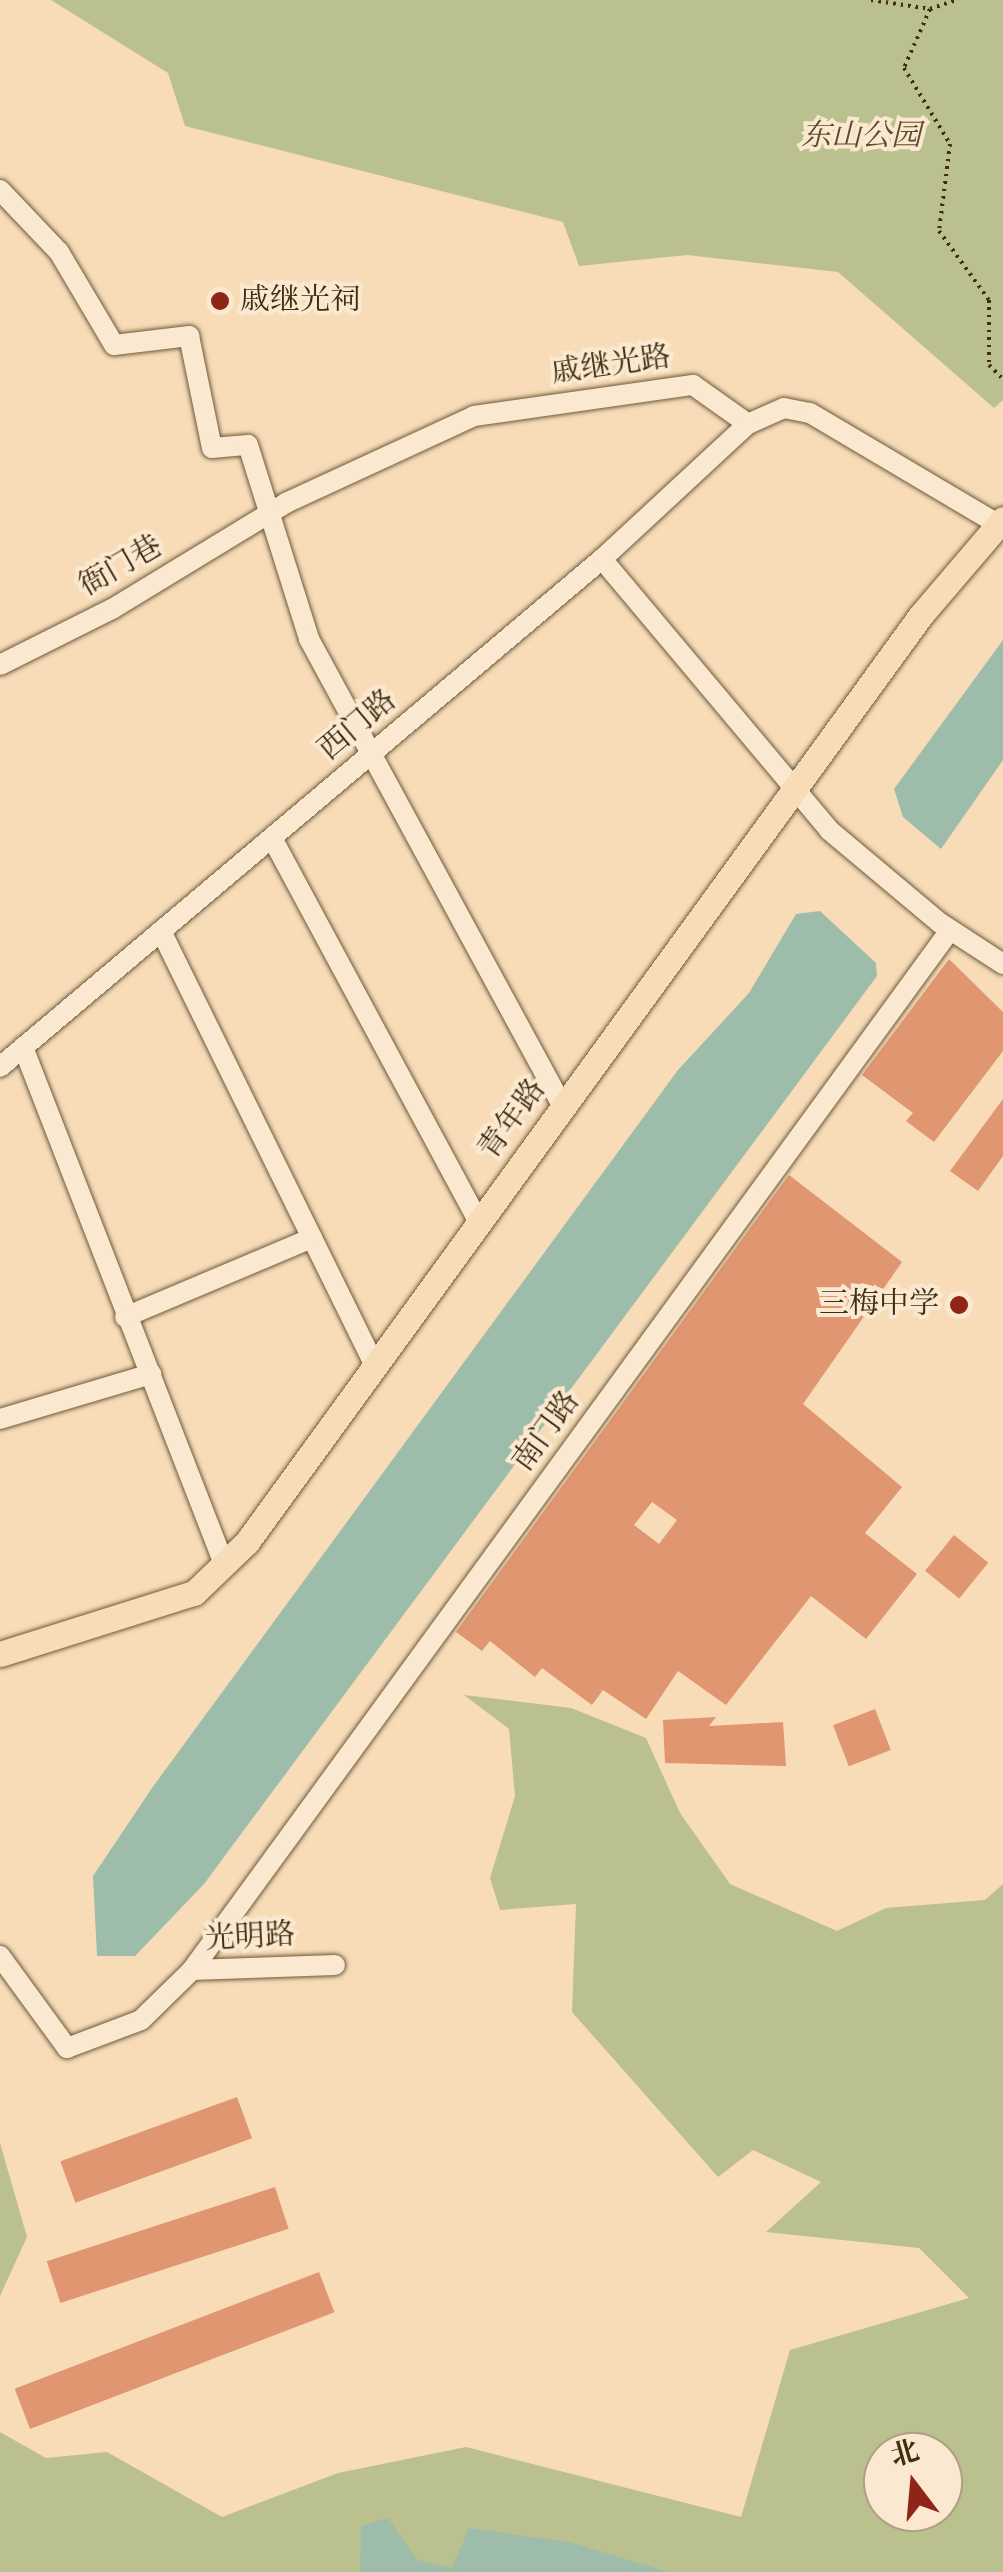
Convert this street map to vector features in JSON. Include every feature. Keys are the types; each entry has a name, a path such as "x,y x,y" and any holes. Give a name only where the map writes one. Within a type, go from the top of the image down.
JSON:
{"main road":[{"name":"青年路","path":"0,1654 194,1593 224,1564 375,1366 794,789 1001,522"}],"street":[{"path":"0,190 60,252 114,345 189,336 212,448 248,445 309,639 369,756 563,1107"},
{"name":"戚继光路","path":"268,514 474,416 694,386 748,424"},
{"path":"748,424 799,408 1001,522"},
{"name":"西门路","path":"0,1067 602,559 748,424"},
{"name":"衙门巷","path":"0,665 268,514"},
{"path":"602,559 829,830 945,926 1003,964"},
{"path":"272,838 479,1223"},
{"name":"南门路","path":"192,1970 945,926"},
{"path":"161,931 375,1366"},
{"path":"23,1048 224,1564"},
{"path":"125,1317 312,1238"},
{"path":"0,1419 151,1374"},
{"name":"光明路","path":"0,1956 66,2048 142,2020 192,1970 335,1964"}],"path":[{"path":"871,0 930,9 956,0"},
{"path":"930,9 904,68 950,144 939,231 988,300 989,364 1003,379"}],"green space":[{"name":"东山公园","path":"51,0 1003,0 1003,400 994,408 838,272 687,255 579,266 563,222 185,126 168,73"},
{"path":"464,1695 571,1708 646,1738 680,1813 730,1884 837,1931 886,1908 985,1900 1003,1884 1003,2572 0,2572 0,2432 46,2458 107,2452 222,2517 338,2473 466,2447 741,2517 790,2350 969,2298 919,2248 766,2232 821,2182 753,2150 718,2177 572,2012 576,1904 500,1910 490,1878 515,1796 509,1729"},
{"path":"0,2143 27,2237 0,2296"}],"shaded area":[{"path":"1003,640 1003,760 941,849 903,817 894,789"},
{"path":"820,911 876,963 877,976 204,1884 135,1956 97,1956 93,1876 152,1788 678,1070 749,993 796,914"},
{"path":"388,2518 417,2560 452,2568 469,2528 569,2542 669,2572 360,2572 361,2526"}],"building":[{"path":"949,959 1003,1012 1003,1051 934,1142 906,1121 913,1113 862,1075"},
{"path":"1003,1099 1003,1156 978,1191 950,1171"},
{"path":"789,1175 902,1262 803,1404 902,1487 865,1533 917,1574 866,1639 811,1596 726,1705 678,1671 646,1719 603,1690 592,1705 542,1668 535,1677 490,1641 482,1651 456,1632","holes":["652,1502 677,1520 659,1544 634,1525"]},
{"path":"954,1535 988,1563 959,1598 925,1571"},
{"path":"875,1709 891,1750 849,1766 833,1725"},
{"path":"716,1717 709,1726 783,1722 786,1766 665,1763 663,1720"},
{"path":"237,2097 252,2138 75,2203 60,2161"},
{"path":"275,2187 289,2229 60,2303 47,2261"},
{"path":"319,2272 334,2312 30,2429 15,2389"}],"place":[{"name":"戚继光祠","path":"220,301"},
{"name":"三梅中学","path":"959,1305"}]}
